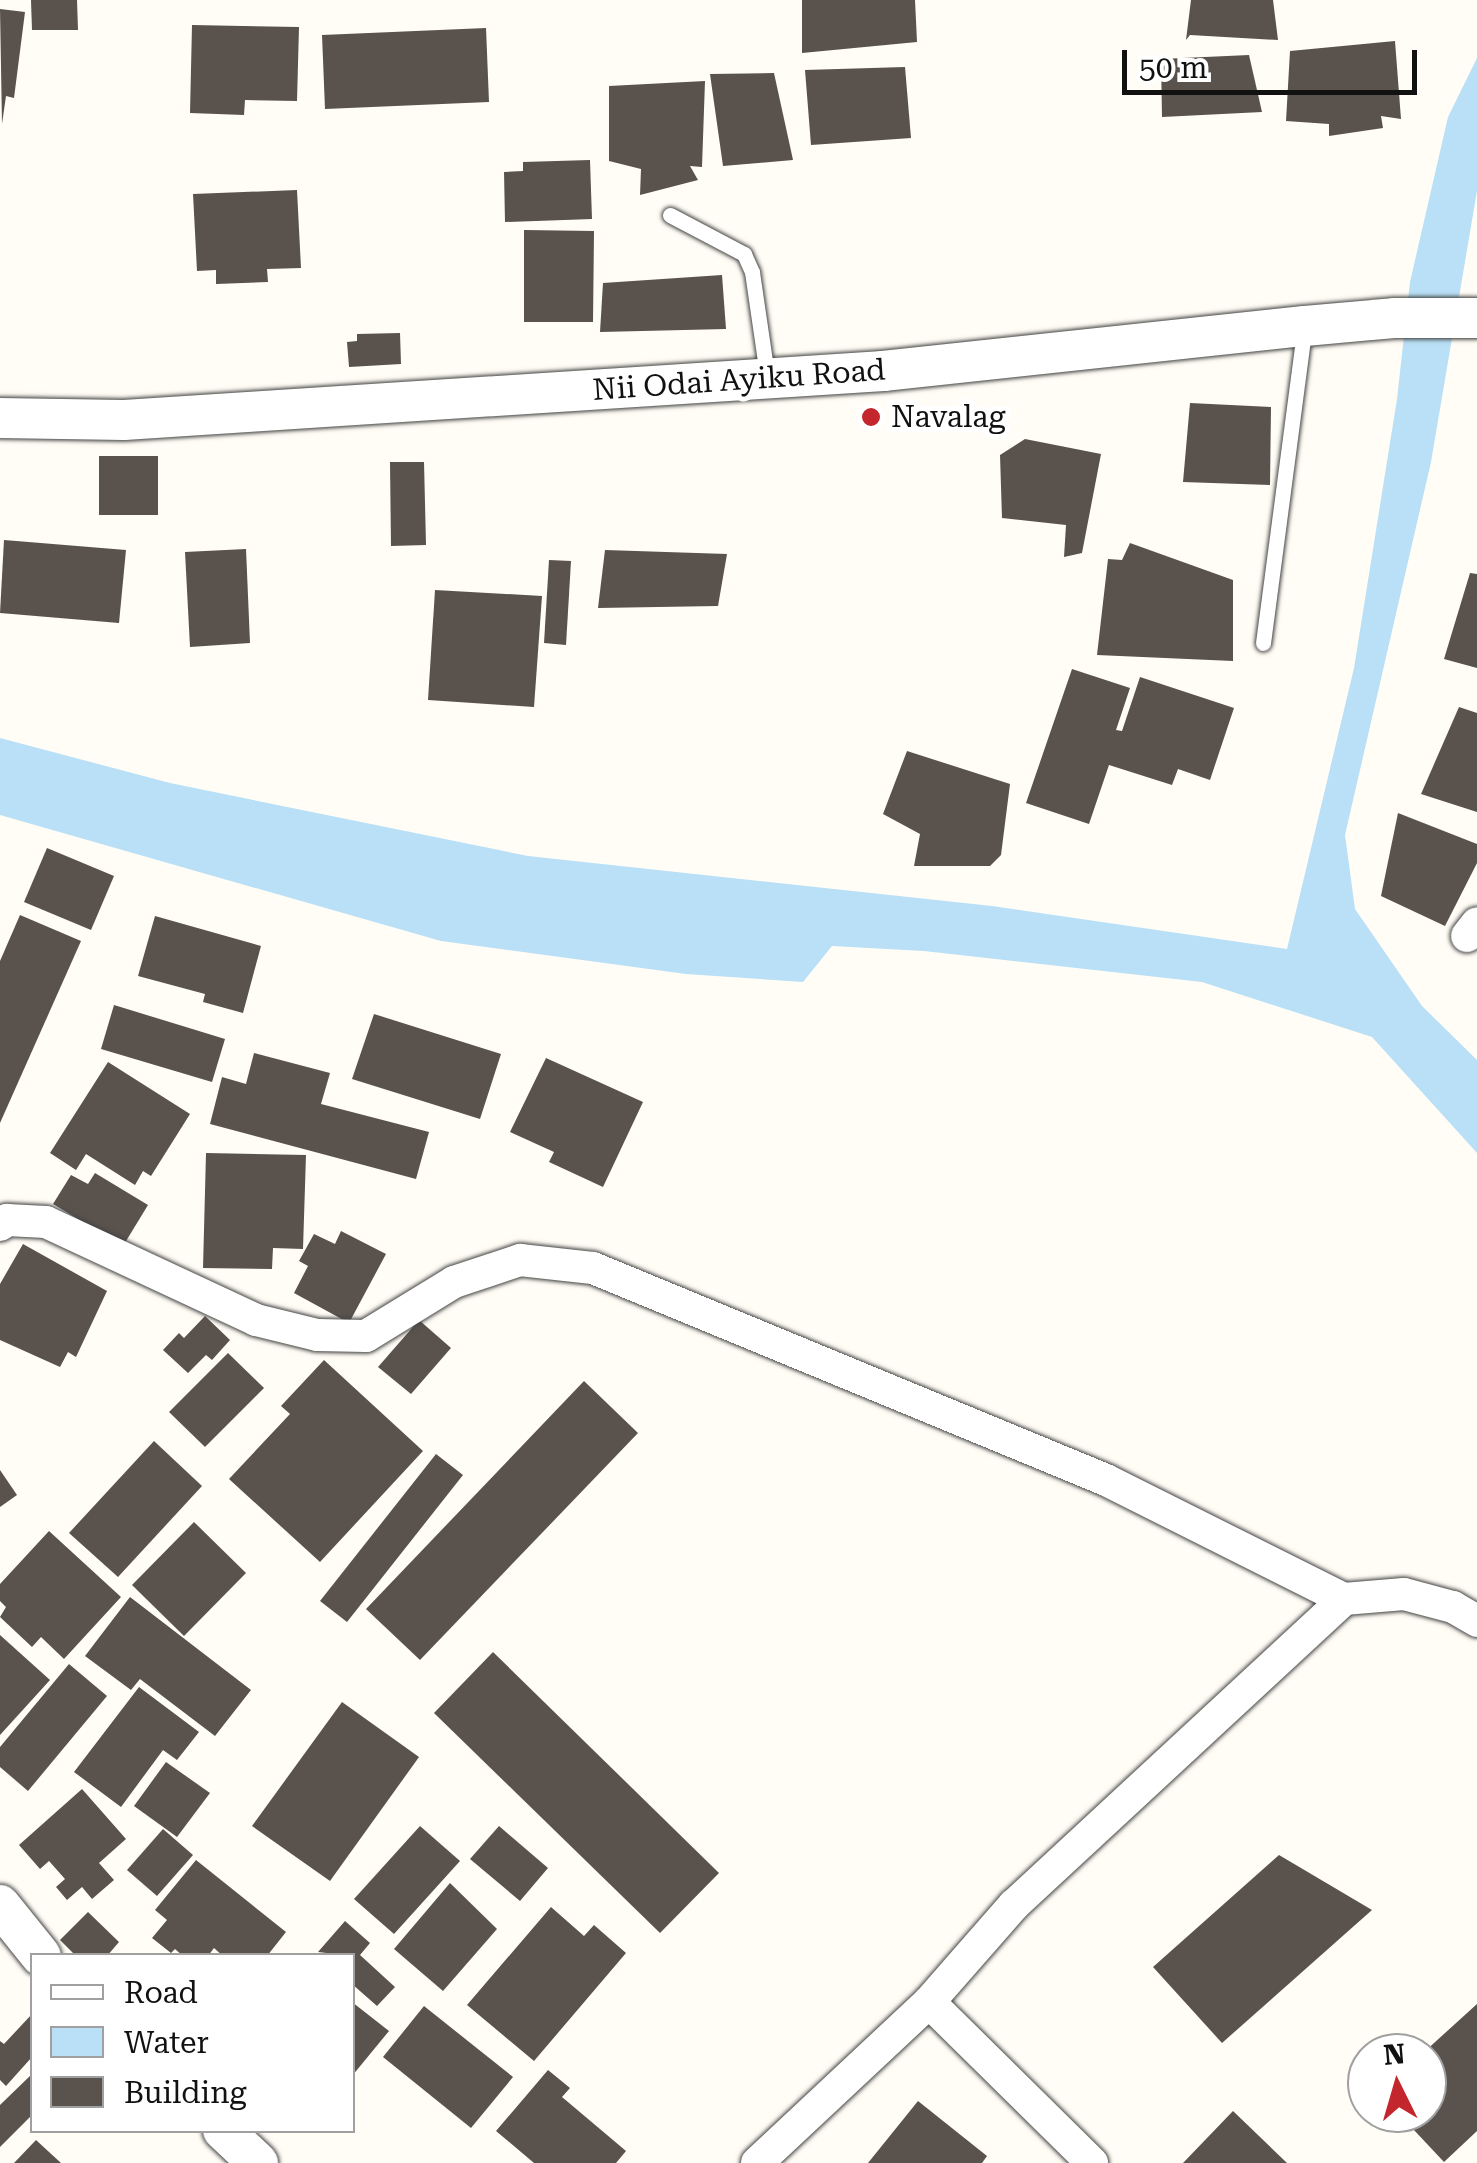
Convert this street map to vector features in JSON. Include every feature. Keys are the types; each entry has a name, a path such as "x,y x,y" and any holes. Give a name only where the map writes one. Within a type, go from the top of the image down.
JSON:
{"street":[{"name":"Nii Odai Ayiku Road","path":"0,418 124,420 883,371 1305,326 1394,318 1472,318"},
{"path":"0,1225 8,1220 46,1222 256,1320 317,1335 366,1336 454,1282 520,1260 594,1268 1106,1480 1344,1600 1404,1594 1453,1607 1477,1621"},
{"path":"757,2163 930,2002 1014,1906 1344,1600"},
{"path":"0,1906 38,1953"},
{"path":"930,2002 1092,2163"},
{"path":"226,2133 258,2163"}],"lane":[{"path":"670,215 744,254 752,272 768,378"},
{"path":"1263,644 1305,326"}],"water":[{"path":"1477,58 1477,191 1431,462 1345,835 1355,909 1422,1006 1477,1060 1477,1153 1372,1037 1202,982 924,951 832,946 803,982 686,974 441,941 0,815 0,738 170,783 528,856 992,906 1287,949 1354,668 1397,399 1410,282 1448,117"}],"building":[{"path":"31,0 77,0 78,30 32,30"},
{"path":"802,0 915,0 917,42 802,53"},
{"path":"1191,0 1273,0 1278,40 1190,35 1186,40"},
{"path":"0,9 25,12 14,98 6,96 2,124"},
{"path":"192,25 299,27 297,101 245,100 244,115 190,113"},
{"path":"486,28 489,102 325,109 322,35"},
{"path":"1395,41 1401,119 1381,116 1383,128 1329,136 1329,124 1286,121 1290,51"},
{"path":"1249,55 1262,112 1162,117 1161,59"},
{"path":"905,67 911,138 811,145 805,70"},
{"path":"774,73 793,160 723,166 710,74"},
{"path":"705,81 702,167 690,166 698,180 640,195 641,169 609,161 609,86"},
{"path":"590,160 592,219 505,222 504,172 523,171 523,162"},
{"path":"297,190 301,268 267,269 268,282 216,284 216,270 197,271 193,194"},
{"path":"524,230 594,231 593,322 524,322"},
{"path":"722,275 726,329 600,332 603,283"},
{"path":"400,333 401,364 349,367 347,342 357,341 357,334"},
{"path":"1190,403 1271,407 1270,485 1183,482"},
{"path":"1025,439 1101,454 1082,553 1064,557 1066,525 1002,518 1000,455"},
{"path":"99,456 158,456 158,515 99,515"},
{"path":"390,462 424,462 426,545 391,546"},
{"path":"4,540 126,550 119,623 0,613"},
{"path":"1130,543 1233,580 1233,661 1097,655 1108,559 1122,560"},
{"path":"246,549 250,643 190,647 185,552"},
{"path":"605,550 727,554 718,606 598,608"},
{"path":"549,560 571,561 566,645 544,643"},
{"path":"1470,573 1477,574 1477,668 1444,659"},
{"path":"435,590 542,596 534,707 428,700"},
{"path":"1072,669 1130,688 1116,730 1122,731 1140,677 1234,708 1210,780 1178,769 1172,785 1109,765 1089,824 1026,803"},
{"path":"1459,707 1477,713 1477,812 1421,794"},
{"path":"907,751 1010,784 1001,855 990,866 914,866 920,834 883,814"},
{"path":"1398,813 1477,844 1477,863 1445,926 1381,896"},
{"path":"47,848 114,876 91,930 24,902"},
{"path":"20,915 81,941 0,1123 0,961"},
{"path":"155,916 261,946 243,1013 203,1002 205,994 138,976"},
{"path":"114,1005 225,1039 212,1082 101,1049"},
{"path":"374,1014 501,1054 480,1119 352,1079"},
{"path":"254,1053 330,1073 321,1104 429,1132 416,1179 210,1124 222,1077 246,1084"},
{"path":"546,1058 643,1102 603,1187 549,1162 554,1152 510,1132"},
{"path":"108,1062 190,1114 151,1176 143,1171 135,1185 86,1154 76,1170 50,1153"},
{"path":"206,1153 306,1155 303,1249 273,1248 272,1269 203,1268"},
{"path":"95,1173 148,1205 123,1246 53,1204 71,1175 88,1184"},
{"path":"341,1231 386,1254 349,1323 294,1293 308,1266 299,1261 314,1234 335,1244"},
{"path":"23,1244 107,1291 76,1357 68,1352 60,1367 0,1340 0,1284"},
{"path":"205,1316 230,1340 212,1360 206,1355 188,1373 163,1350 179,1333 184,1338"},
{"path":"419,1320 451,1348 411,1394 378,1367"},
{"path":"228,1353 264,1388 205,1447 169,1412"},
{"path":"324,1360 423,1451 320,1562 229,1479 290,1414 281,1406"},
{"path":"584,1381 638,1433 420,1660 366,1609"},
{"path":"154,1441 202,1486 118,1577 69,1533"},
{"path":"436,1454 463,1475 347,1622 320,1601"},
{"path":"0,1470 17,1495 0,1507"},
{"path":"194,1522 246,1573 184,1636 132,1585"},
{"path":"49,1531 121,1597 64,1659 41,1637 32,1647 0,1617 6,1607 0,1601 0,1584"},
{"path":"130,1597 251,1690 215,1736 140,1679 131,1690 85,1656"},
{"path":"0,1635 50,1680 0,1735"},
{"path":"493,1652 719,1873 660,1933 434,1713"},
{"path":"69,1664 107,1696 28,1791 0,1767 0,1747"},
{"path":"139,1687 199,1732 177,1760 163,1750 121,1807 74,1772"},
{"path":"342,1702 419,1757 330,1881 252,1826"},
{"path":"166,1762 210,1793 177,1837 134,1806"},
{"path":"82,1789 126,1839 99,1863 114,1880 92,1899 82,1887 67,1900 56,1887 65,1879 49,1861 40,1869 19,1845"},
{"path":"420,1826 460,1861 394,1934 354,1899"},
{"path":"499,1826 548,1868 520,1901 470,1859"},
{"path":"163,1829 193,1855 157,1896 127,1870"},
{"path":"1279,1855 1372,1910 1222,2043 1153,1967"},
{"path":"196,1860 286,1932 269,1953 220,1953 214,1948 210,1953 180,1953 175,1949 171,1953 152,1938 167,1920 155,1910"},
{"path":"450,1883 497,1929 443,1991 394,1949"},
{"path":"551,1907 584,1936 594,1925 626,1953 534,2061 467,2005"},
{"path":"88,1912 119,1942 110,1953 73,1953 60,1940"},
{"path":"345,1921 370,1943 360,1955 395,1987 377,2006 355,1987 355,1953 318,1952"},
{"path":"355,2004 389,2031 355,2072"},
{"path":"1477,2004 1477,2131 1444,2162 1417,2133 1447,2133 1445,2033"},
{"path":"424,2006 513,2077 471,2128 383,2057"},
{"path":"30,2016 30,2059 6,2086 0,2080 0,2041 4,2044"},
{"path":"548,2070 570,2088 562,2097 626,2151 616,2163 534,2163 496,2131"},
{"path":"30,2076 30,2117 0,2147 0,2105"},
{"path":"918,2101 987,2156 982,2163 868,2163"},
{"path":"1233,2111 1287,2163 1183,2163"},
{"path":"36,2140 61,2163 14,2163"}],"place":[{"name":"Navalag","path":"871,417"}]}
